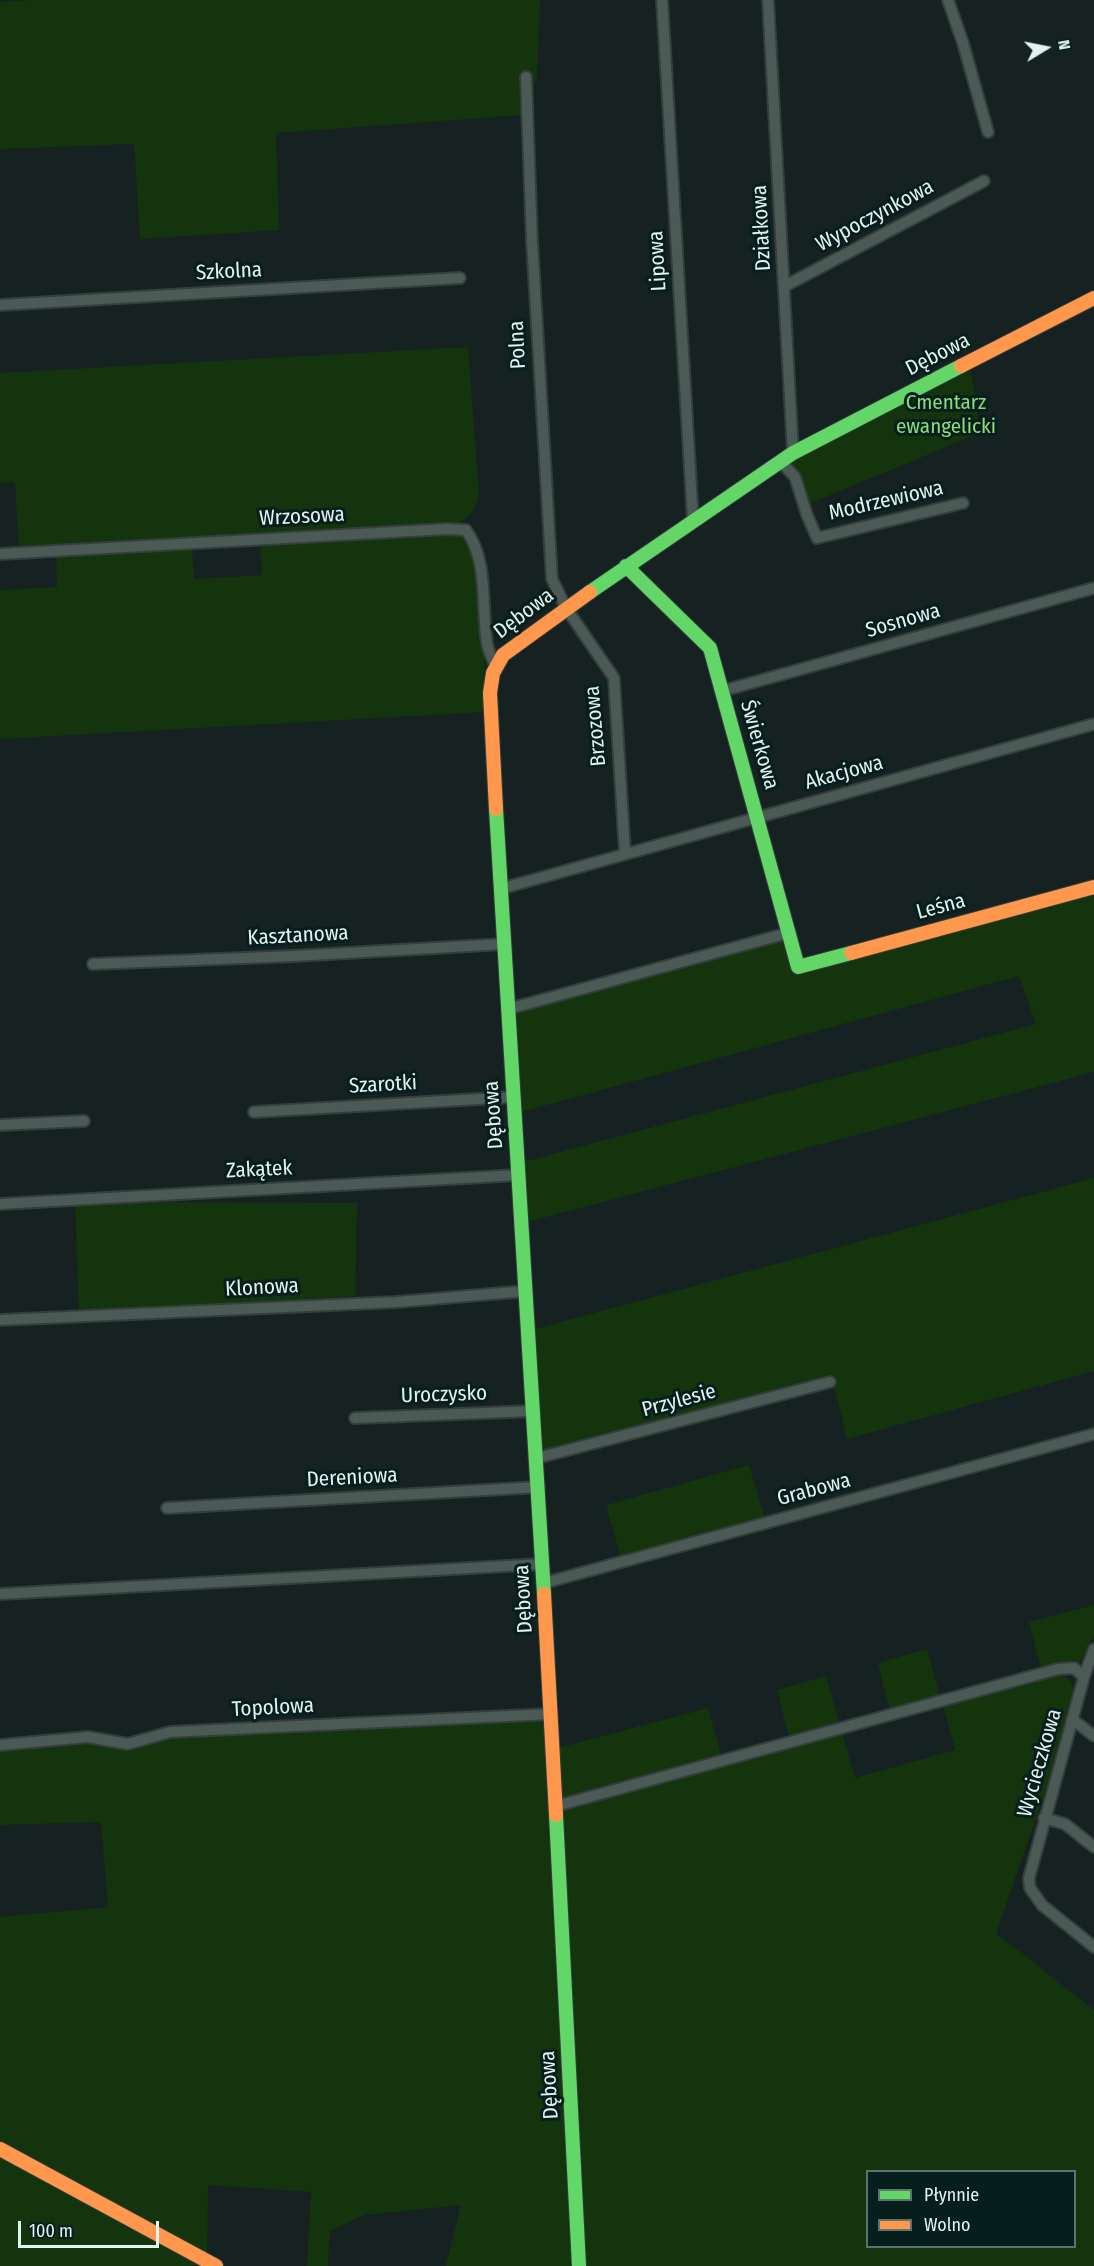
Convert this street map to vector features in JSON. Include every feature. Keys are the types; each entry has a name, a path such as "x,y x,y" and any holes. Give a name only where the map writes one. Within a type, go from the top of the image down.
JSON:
{"street":[{"name":"Lipowa","path":"662,0 693,520"},
{"name":"Działkowa","path":"768,0 793,453"},
{"path":"948,0 963,43 988,132"},
{"name":"Polna","path":"526,77 532,241 552,579 566,608"},
{"name":"Wypoczynkowa","path":"784,286 984,181"},
{"name":"Szkolna","path":"0,305 460,278"},
{"name":"Dębowa","path":"579,2266 539,1488 500,889 490,681 495,665 502,655 626,566 793,453 1094,298"},
{"name":"Modrzewiowa","path":"781,462 795,477 817,538 963,503"},
{"name":"Wrzosowa","path":"0,554 447,529 466,530 476,544 483,584 487,645 495,665"},
{"name":"Świerkowa","path":"626,566 710,648 798,967"},
{"name":"Sosnowa","path":"722,691 1094,588"},
{"name":"Brzozowa","path":"566,608 614,678 626,853"},
{"name":"Akacjowa","path":"500,889 1094,724"},
{"name":"Leśna","path":"798,967 1094,887"},
{"path":"508,1009 788,933"},
{"name":"Kasztanowa","path":"93,964 504,944"},
{"name":"Szarotki","path":"254,1112 514,1097"},
{"path":"0,1125 84,1121"},
{"name":"Zakątek","path":"0,1204 519,1174"},
{"name":"Klonowa","path":"0,1320 397,1302 526,1291"},
{"name":"Przylesie","path":"537,1458 830,1382"},
{"name":"Uroczysko","path":"355,1418 534,1411"},
{"name":"Grabowa","path":"544,1583 1094,1434"},
{"name":"Dereniowa","path":"167,1508 539,1488"},
{"path":"0,1594 543,1564"},
{"name":"Wycieczkowa","path":"1094,1649 1072,1719 1029,1878 1030,1888 1042,1905 1094,1947"},
{"path":"556,1806 1058,1669 1074,1668 1084,1677"},
{"name":"Topolowa","path":"0,1744 88,1737 128,1744 170,1732 551,1714"},
{"path":"1072,1719 1094,1736"},
{"path":"1044,1818 1065,1824 1094,1847"},
{"path":"0,2149 216,2266"}],"green space":[{"path":"32,0 540,0 537,77 523,115 276,133 279,230 140,239 134,144 0,149 0,2"},
{"path":"468,347 479,495 472,513 456,524 19,550 15,482 0,483 0,373"},
{"name":"Cmentarz ewangelicki","path":"971,370 980,433 806,505 787,463"},
{"path":"460,533 468,537 474,545 484,646 485,712 0,739 0,590 57,587 56,556 192,547 194,579 262,575 260,539"},
{"path":"1094,891 1094,1072 527,1222 523,1162 1036,1024 1019,976 521,1112 515,1018 518,1012 788,936 797,969"},
{"path":"1094,1178 1094,1371 847,1439 833,1382 544,1454 541,1451 535,1329"},
{"path":"75,1202 357,1203 355,1296 79,1312"},
{"path":"749,1465 765,1519 621,1558 606,1505"},
{"path":"1094,1605 1094,1636 1080,1662 1041,1669 1029,1622"},
{"path":"927,1649 940,1697 890,1711 878,1663"},
{"path":"1058,1674 1065,1677 1073,1687 1074,1700 1070,1721 996,1933 1094,2010 1094,2266 446,2266 461,2205 364,2215 330,2231 328,2266 307,2266 311,2192 208,2185 207,2266 0,2266 0,1917 108,1907 101,1822 0,1825 0,1748 88,1741 129,1747 171,1736 547,1715 558,1748 708,1708 721,1755 789,1737 777,1690 826,1676 855,1778 955,1750 942,1702"}],"traffic: fast":[{"path":"590,592 793,453 961,366"},
{"path":"626,566 710,648 798,967 851,953"},
{"path":"496,809 544,1594"},
{"path":"556,1815 579,2266"}],"traffic: slow":[{"path":"961,366 1094,298"},
{"path":"496,809 490,693 493,673 503,655 590,592"},
{"path":"851,953 1094,887"},
{"path":"544,1594 556,1815"},
{"path":"0,2149 216,2266"}]}
